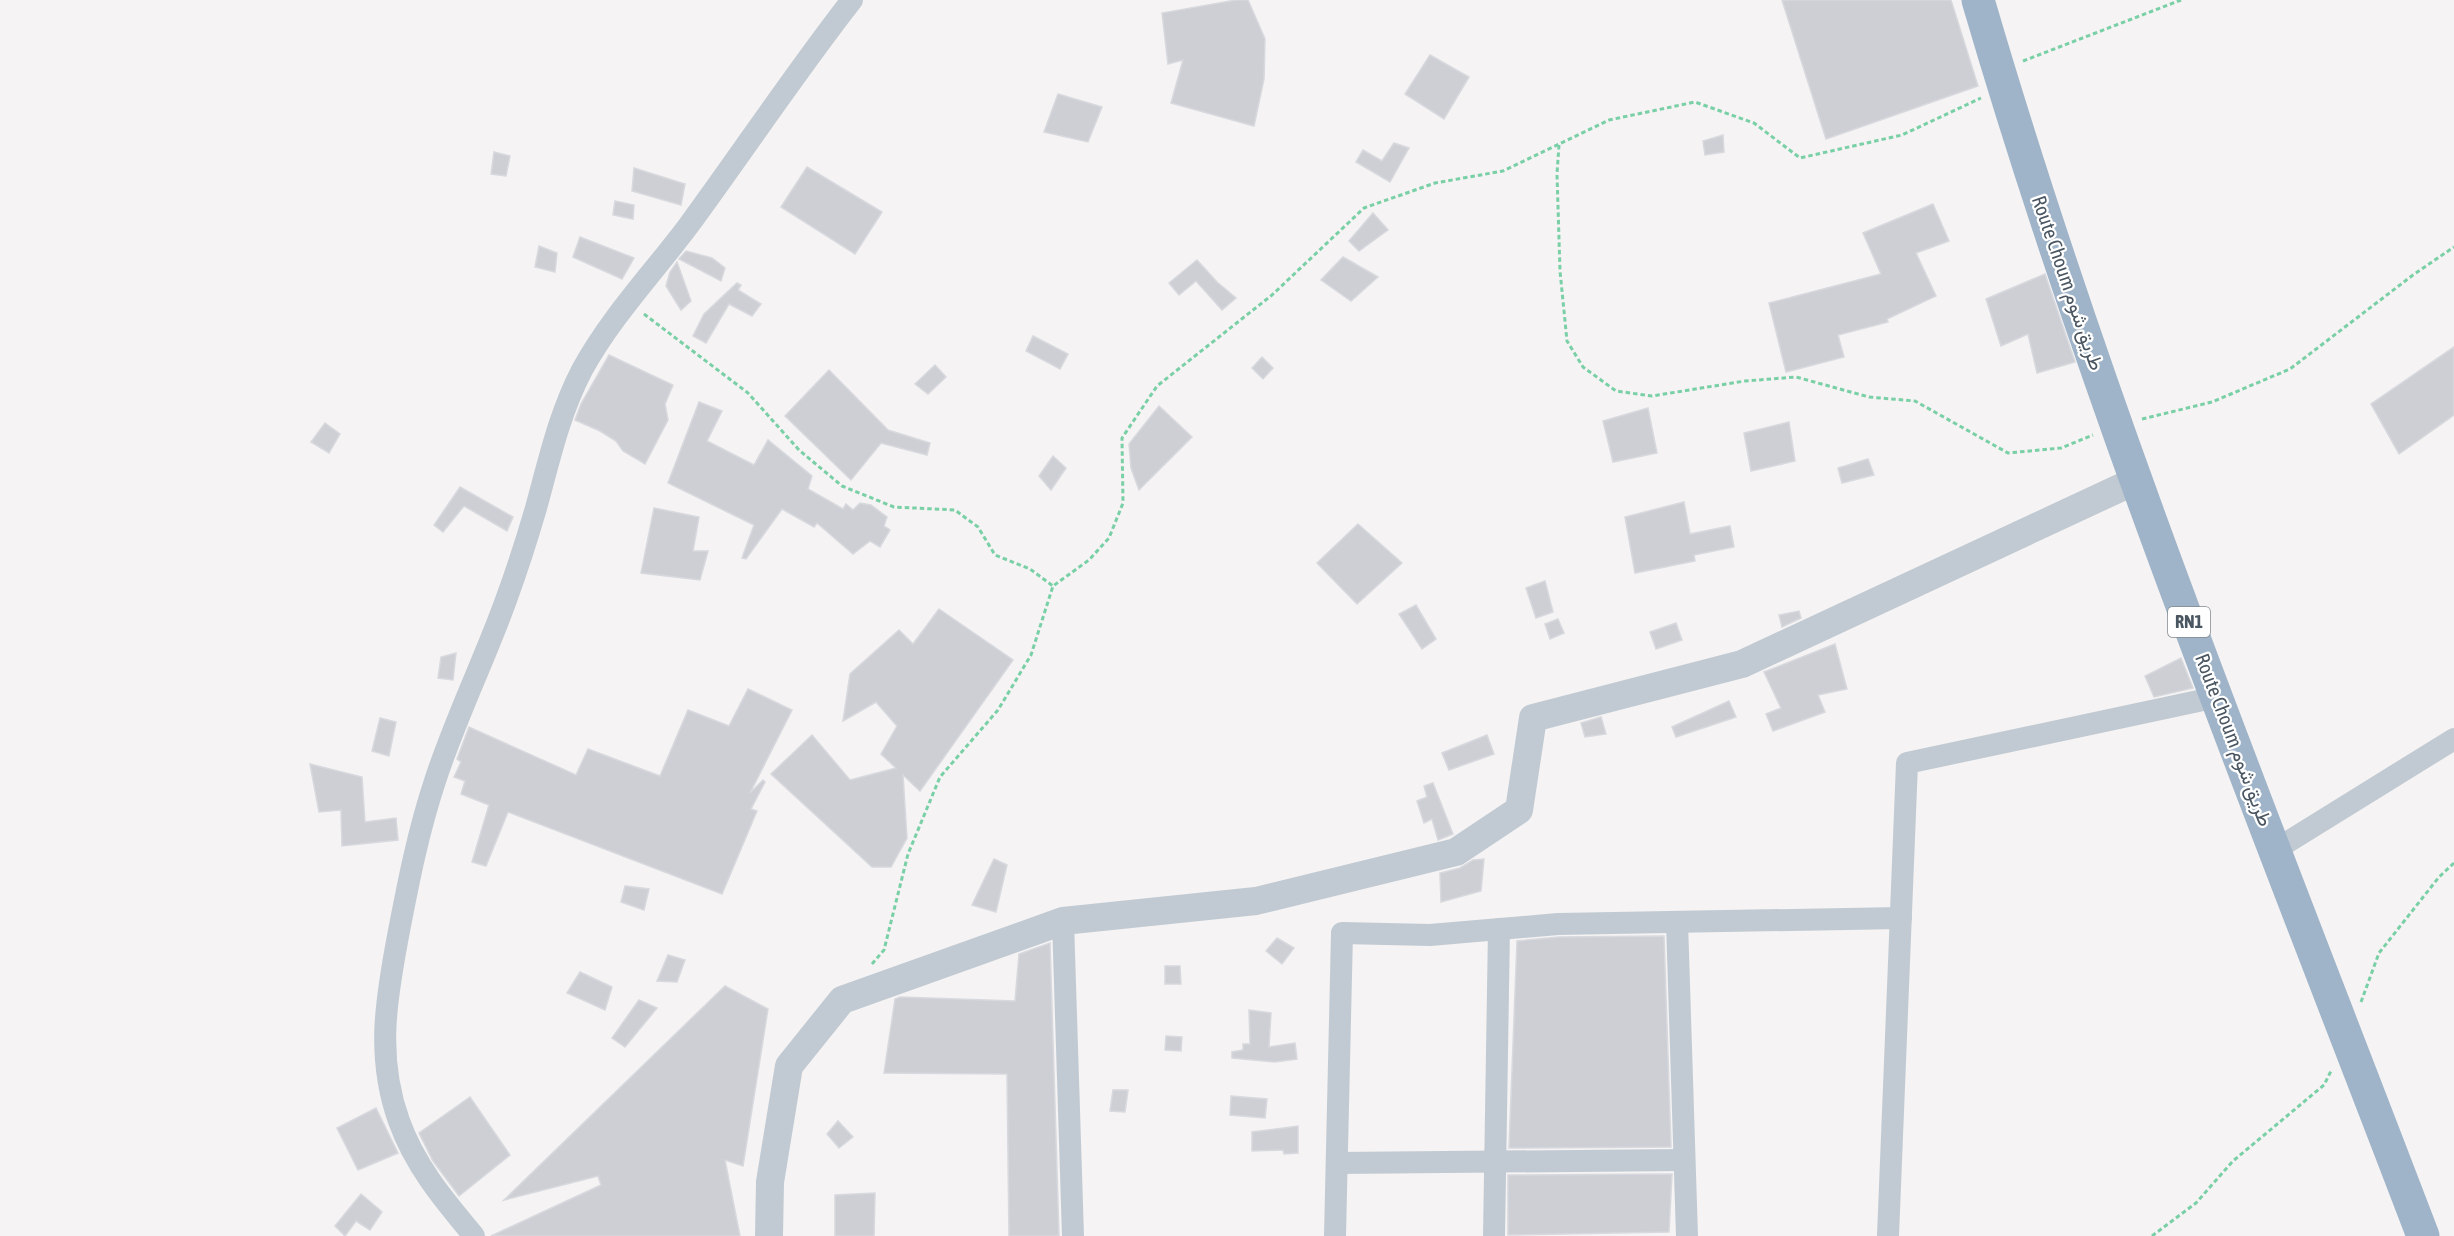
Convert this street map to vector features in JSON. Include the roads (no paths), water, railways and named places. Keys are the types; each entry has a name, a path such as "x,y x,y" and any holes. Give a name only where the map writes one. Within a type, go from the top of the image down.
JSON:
{"highway":[{"name":"Route Choum طريق شوم","path":"1978,0 2035,188 2116,425 2217,698 2423,1236"}],"street":[{"path":"474,1236 422,1170 399,1121 391,1094 385,1049 385,1011 389,984 411,868 435,782 449,739 507,598 533,518 557,429 583,370 628,302 687,228 781,93 852,0"},
{"path":"769,1236 770,1182 789,1066 842,1000 1063,921 1256,901 1456,852 1519,810 1533,718 1742,664 2137,480"},
{"path":"1887,1236 1908,763 2217,698"},
{"path":"2276,850 2454,739"},
{"path":"1335,1236 1342,933 1430,935 1558,924 1901,918"},
{"path":"1063,921 1073,1236"},
{"path":"1677,922 1687,1236"},
{"path":"1494,1236 1499,929"},
{"path":"1337,1163 1684,1160"}]}
